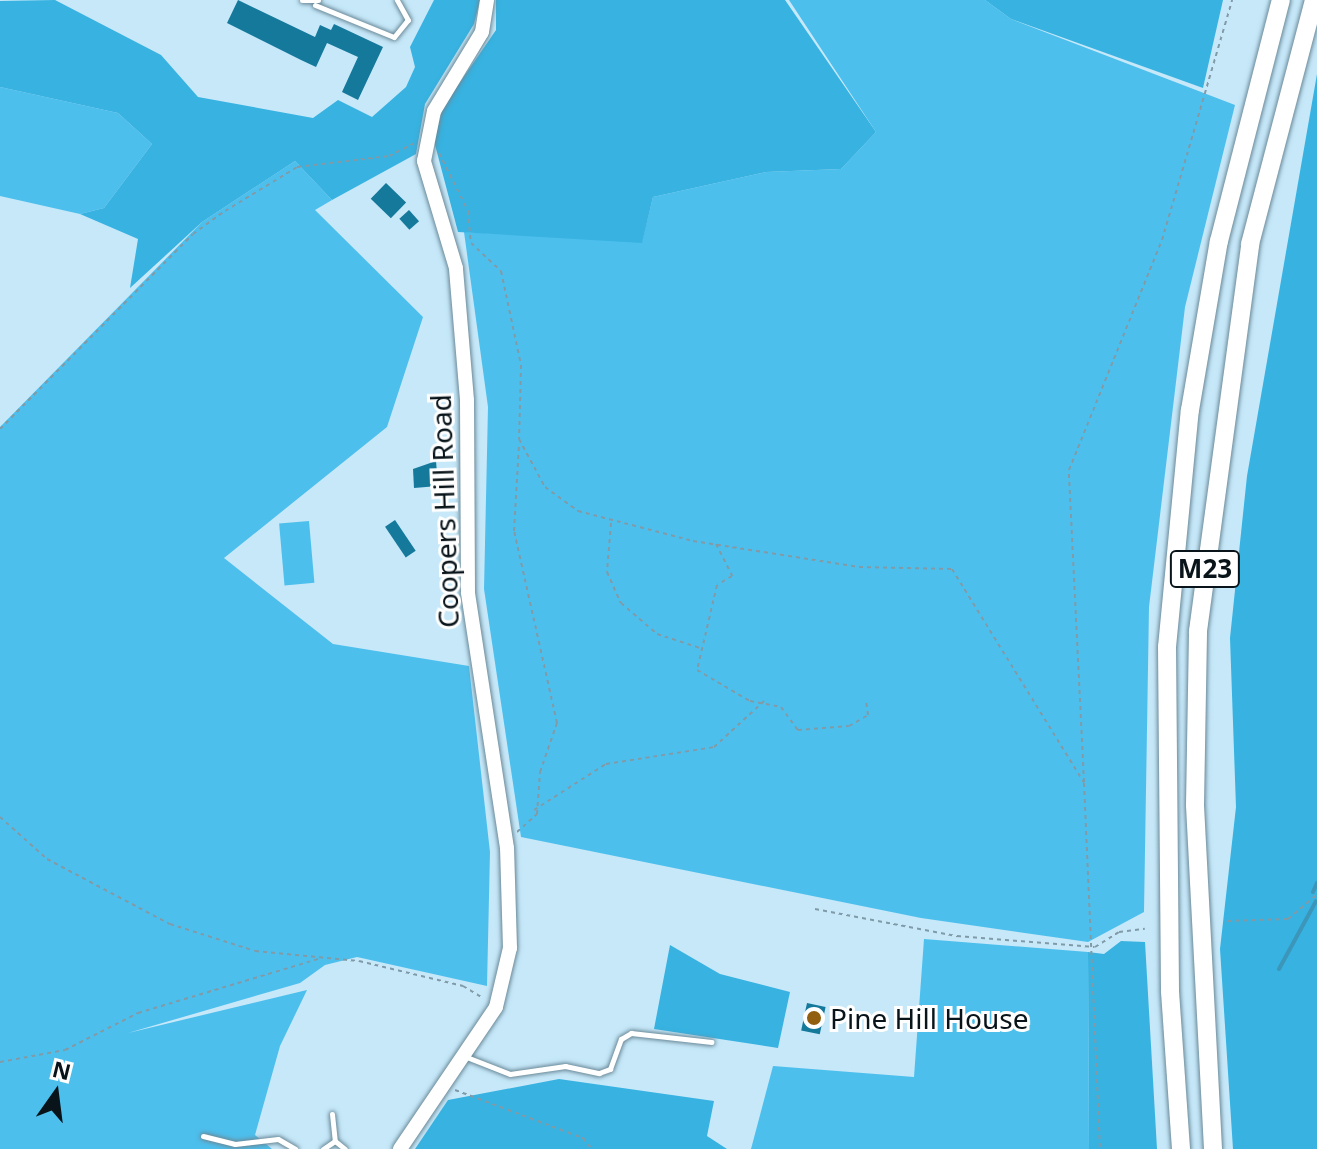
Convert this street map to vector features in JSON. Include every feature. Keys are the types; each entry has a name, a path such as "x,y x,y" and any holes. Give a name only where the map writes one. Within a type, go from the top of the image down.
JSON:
{"highway":[{"name":"M23","path":"1181,1149 1170,990 1167,647 1190,410 1217,257 1281,0"},
{"name":"M23","path":"1213,1149 1195,805 1198,631 1250,244 1314,0"}],"street":[{"name":"Coopers Hill Road","path":"400,1149 496,1007 510,948 507,848 468,592 467,400 456,268 424,161 434,111 482,32 487,0"}],"lane":[{"path":"302,0 316,2 394,37 408,20 397,0"},
{"path":"463,1056 510,1074 565,1066 599,1073 610,1069 621,1039 631,1033 711,1042"},
{"path":"332,1114 335,1141 345,1149"},
{"path":"203,1136 235,1144 278,1139 295,1149"},
{"path":"323,1149 335,1141"}],"path":[{"path":"1100,1149 1095,947 1069,470 1162,240 1232,0"},
{"path":"0,429 193,234 225,211 297,167 389,156 429,138 452,168 471,243 501,271 521,365 514,531 557,723 533,811 519,831"},
{"path":"519,439 545,487 578,511 611,522 716,544 859,567 952,569 1084,783"},
{"path":"611,522 607,572 621,603 657,634 700,648"},
{"path":"716,544 732,576 717,585 697,670 750,701 764,701 781,707 798,730 815,732 849,726 868,715 866,701"},
{"path":"533,811 606,764 714,747 764,701"},
{"path":"0,817 47,859 170,924 255,951 322,958 463,986 496,1007"},
{"path":"1227,921 1288,919 1317,895"},
{"path":"815,909 957,936 1095,947 1119,932 1145,929"},
{"path":"0,1062 65,1050 138,1013 322,958"},
{"path":"443,1086 583,1138 592,1149"}],"shaded area":[{"path":"55,0 161,55 198,97 313,118 338,100 372,117 406,87 415,67 410,47 434,0 480,0 474,24 425,104 416,154 332,200 295,161 202,222 130,288 138,239 80,214 104,208 152,144 118,113 0,87 0,1"},
{"path":"496,0 785,0 876,132 841,169 766,172 653,197 642,243 458,232 434,141 443,107 496,30"},
{"path":"789,0 985,0 1011,19 1235,105 1185,307 1149,607 1144,912 1088,942 921,918 521,837 484,589 488,407 464,232 642,241 653,197 766,172 841,169 876,132"},
{"path":"985,0 1223,0 1203,88 1011,19"},
{"path":"1317,74 1317,1149 1233,1149 1220,949 1236,807 1230,638 1247,476"},
{"path":"0,87 118,113 152,144 104,208 80,214 0,196"},
{"path":"295,161 332,200 315,210 423,317 387,427 224,558 333,644 469,666 490,852 487,986 357,957 325,965 300,983 128,1033 307,990 280,1046 255,1135 272,1149 0,1149 0,427 202,222"},
{"path":"309,521 314,583 285,585 279,524"},
{"path":"924,939 1088,952 1089,1149 751,1149 773,1066 914,1077"},
{"path":"1121,941 1145,942 1157,1149 1089,1149 1088,952 1104,954"},
{"path":"670,945 720,974 790,992 778,1048 654,1029"},
{"path":"559,1079 714,1101 707,1136 727,1149 415,1149 448,1100"}],"building":[{"path":"238,0 315,37 320,25 331,30 334,24 383,47 358,100 342,92 358,57 327,43 316,67 301,60 227,23"},
{"path":"386,183 406,202 391,218 371,199"},
{"path":"409,210 419,221 409,230 399,219"},
{"path":"436,461 438,486 414,488 413,469"},
{"path":"395,520 416,551 406,557 385,527"},
{"name":"Pine Hill House","path":"807,1003 826,1007 820,1034 801,1030"}],"waterway":[{"path":"1313,892 1317,883"},
{"path":"1279,969 1316,901"}],"place":[{"name":"Pine Hill House","path":"814,1018"}]}
